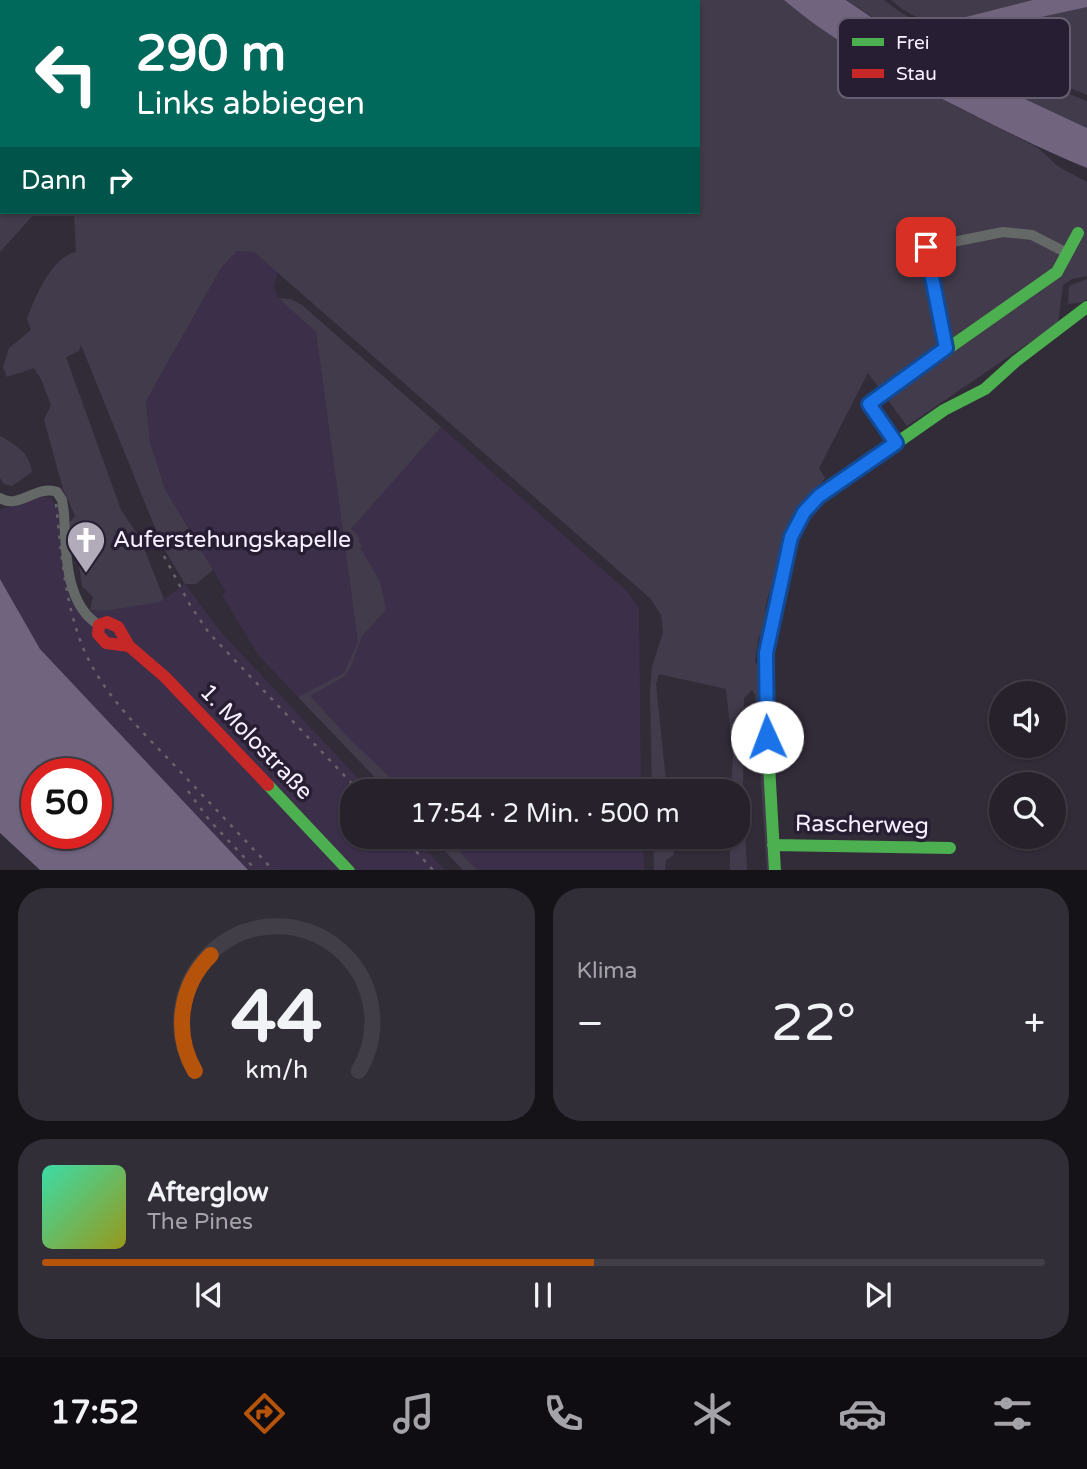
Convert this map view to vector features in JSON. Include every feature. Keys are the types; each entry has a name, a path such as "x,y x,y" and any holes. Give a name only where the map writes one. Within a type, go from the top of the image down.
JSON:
{"street":[{"path":"903,252 1003,232 1032,235 1067,253"},
{"path":"896,443 869,404 1057,272 1078,233"},
{"path":"926,247 946,348"},
{"path":"775,870 766,711 766,653 791,537 804,512 819,496 944,410 985,389 1016,360 1087,307"},
{"path":"0,498 6,502 15,502 43,490 57,492 62,500 73,590 84,611 99,625"},
{"name":"1. Molostraße","path":"129,646 106,643 98,634 99,625 107,622 114,624 122,632 129,646 165,677 349,870"},
{"name":"Rascherweg","path":"773,845 950,848"}],"shaded area":[{"path":"700,0 784,0 838,40 838,98 939,98 1038,148 1059,167 1087,182 1087,276 1072,279 1063,285 1058,323 907,426 868,373 819,468 825,478 802,508 783,546 774,586 765,608 769,614 759,636 755,661 760,673 771,870 767,870 755,695 752,690 744,698 743,779 732,779 733,754 726,689 659,674 656,684 666,779 652,779 650,691 652,667 663,632 661,615 651,599 254,252 237,251 221,268 146,401 150,442 165,489 213,570 196,584 185,584 162,545 81,345 79,351 66,357 121,510 140,538 164,599 160,602 104,611 90,610 93,597 82,586 76,545 70,541 69,523 75,516 63,489 44,420 51,405 34,368 7,377 3,367 9,348 31,330 27,319 45,280 59,262 76,252 74,214 700,214"},
{"path":"784,0 846,0 872,18 838,18 838,40"},
{"path":"847,0 884,0 911,18 874,18"},
{"path":"891,0 1087,0 1087,95 1070,88 1070,18 918,18"},
{"path":"1033,0 1087,0 1087,7 1037,18 962,18"},
{"path":"1070,94 1087,101 1087,128 1024,98 1070,98"},
{"path":"940,98 1023,98 1087,128 1087,168 1014,135"},
{"path":"0,214 34,214 0,252"},
{"path":"237,251 254,252 278,272 274,286 278,298 316,332 344,536 441,427 628,592 639,609 641,779 377,779 258,655 222,595 226,592 165,489 150,442 146,401 221,268"},
{"path":"1087,279 1087,299 1068,304 1069,286"},
{"path":"278,298 291,299 302,305 441,427 351,529 360,538 358,541 363,546 360,548 380,581 386,610 362,636 351,667 344,677 310,696 392,779 377,779 298,697 344,673 358,642 316,332"},
{"path":"0,436 21,450 31,465 32,472 12,486 4,484 0,478"},
{"path":"44,496 51,498 60,509 73,602 80,613 160,602 185,584 220,631 359,779 340,779 340,849 425,849 445,870 248,870 40,649 0,579 0,510"},
{"path":"0,579 40,649 248,870 40,870 0,833"},
{"path":"443,849 643,849 644,870 463,870"},
{"path":"443,849 457,849 477,870 463,870"},
{"path":"653,849 673,849 674,855 666,860 665,870 654,870"},
{"path":"730,849 746,849 747,870 730,870"}],"railway":[{"path":"56,504 70,607 80,640 98,676 134,722 273,870"},
{"path":"164,556 190,605 209,633 348,779"},
{"path":"188,791 210,821 256,870"},
{"path":"414,849 433,870"}],"traffic: fast":[{"path":"896,443 869,404 1057,272 1078,233"},
{"path":"775,870 766,711 767,653 791,537 804,512 819,497 944,410 985,389 1016,361 1087,307"},
{"path":"268,785 348,870"},
{"path":"773,845 950,848"}],"traffic: jam":[{"path":"129,646 106,643 98,634 99,625 107,622 118,627 129,646 165,677 268,785"}],"place":[{"name":"Auferstehungskapelle","path":"86,574"}],"route":[{"path":"767,737 766,653 786,556 796,526 804,512 819,496 896,443 869,404 946,348 926,247"}]}
